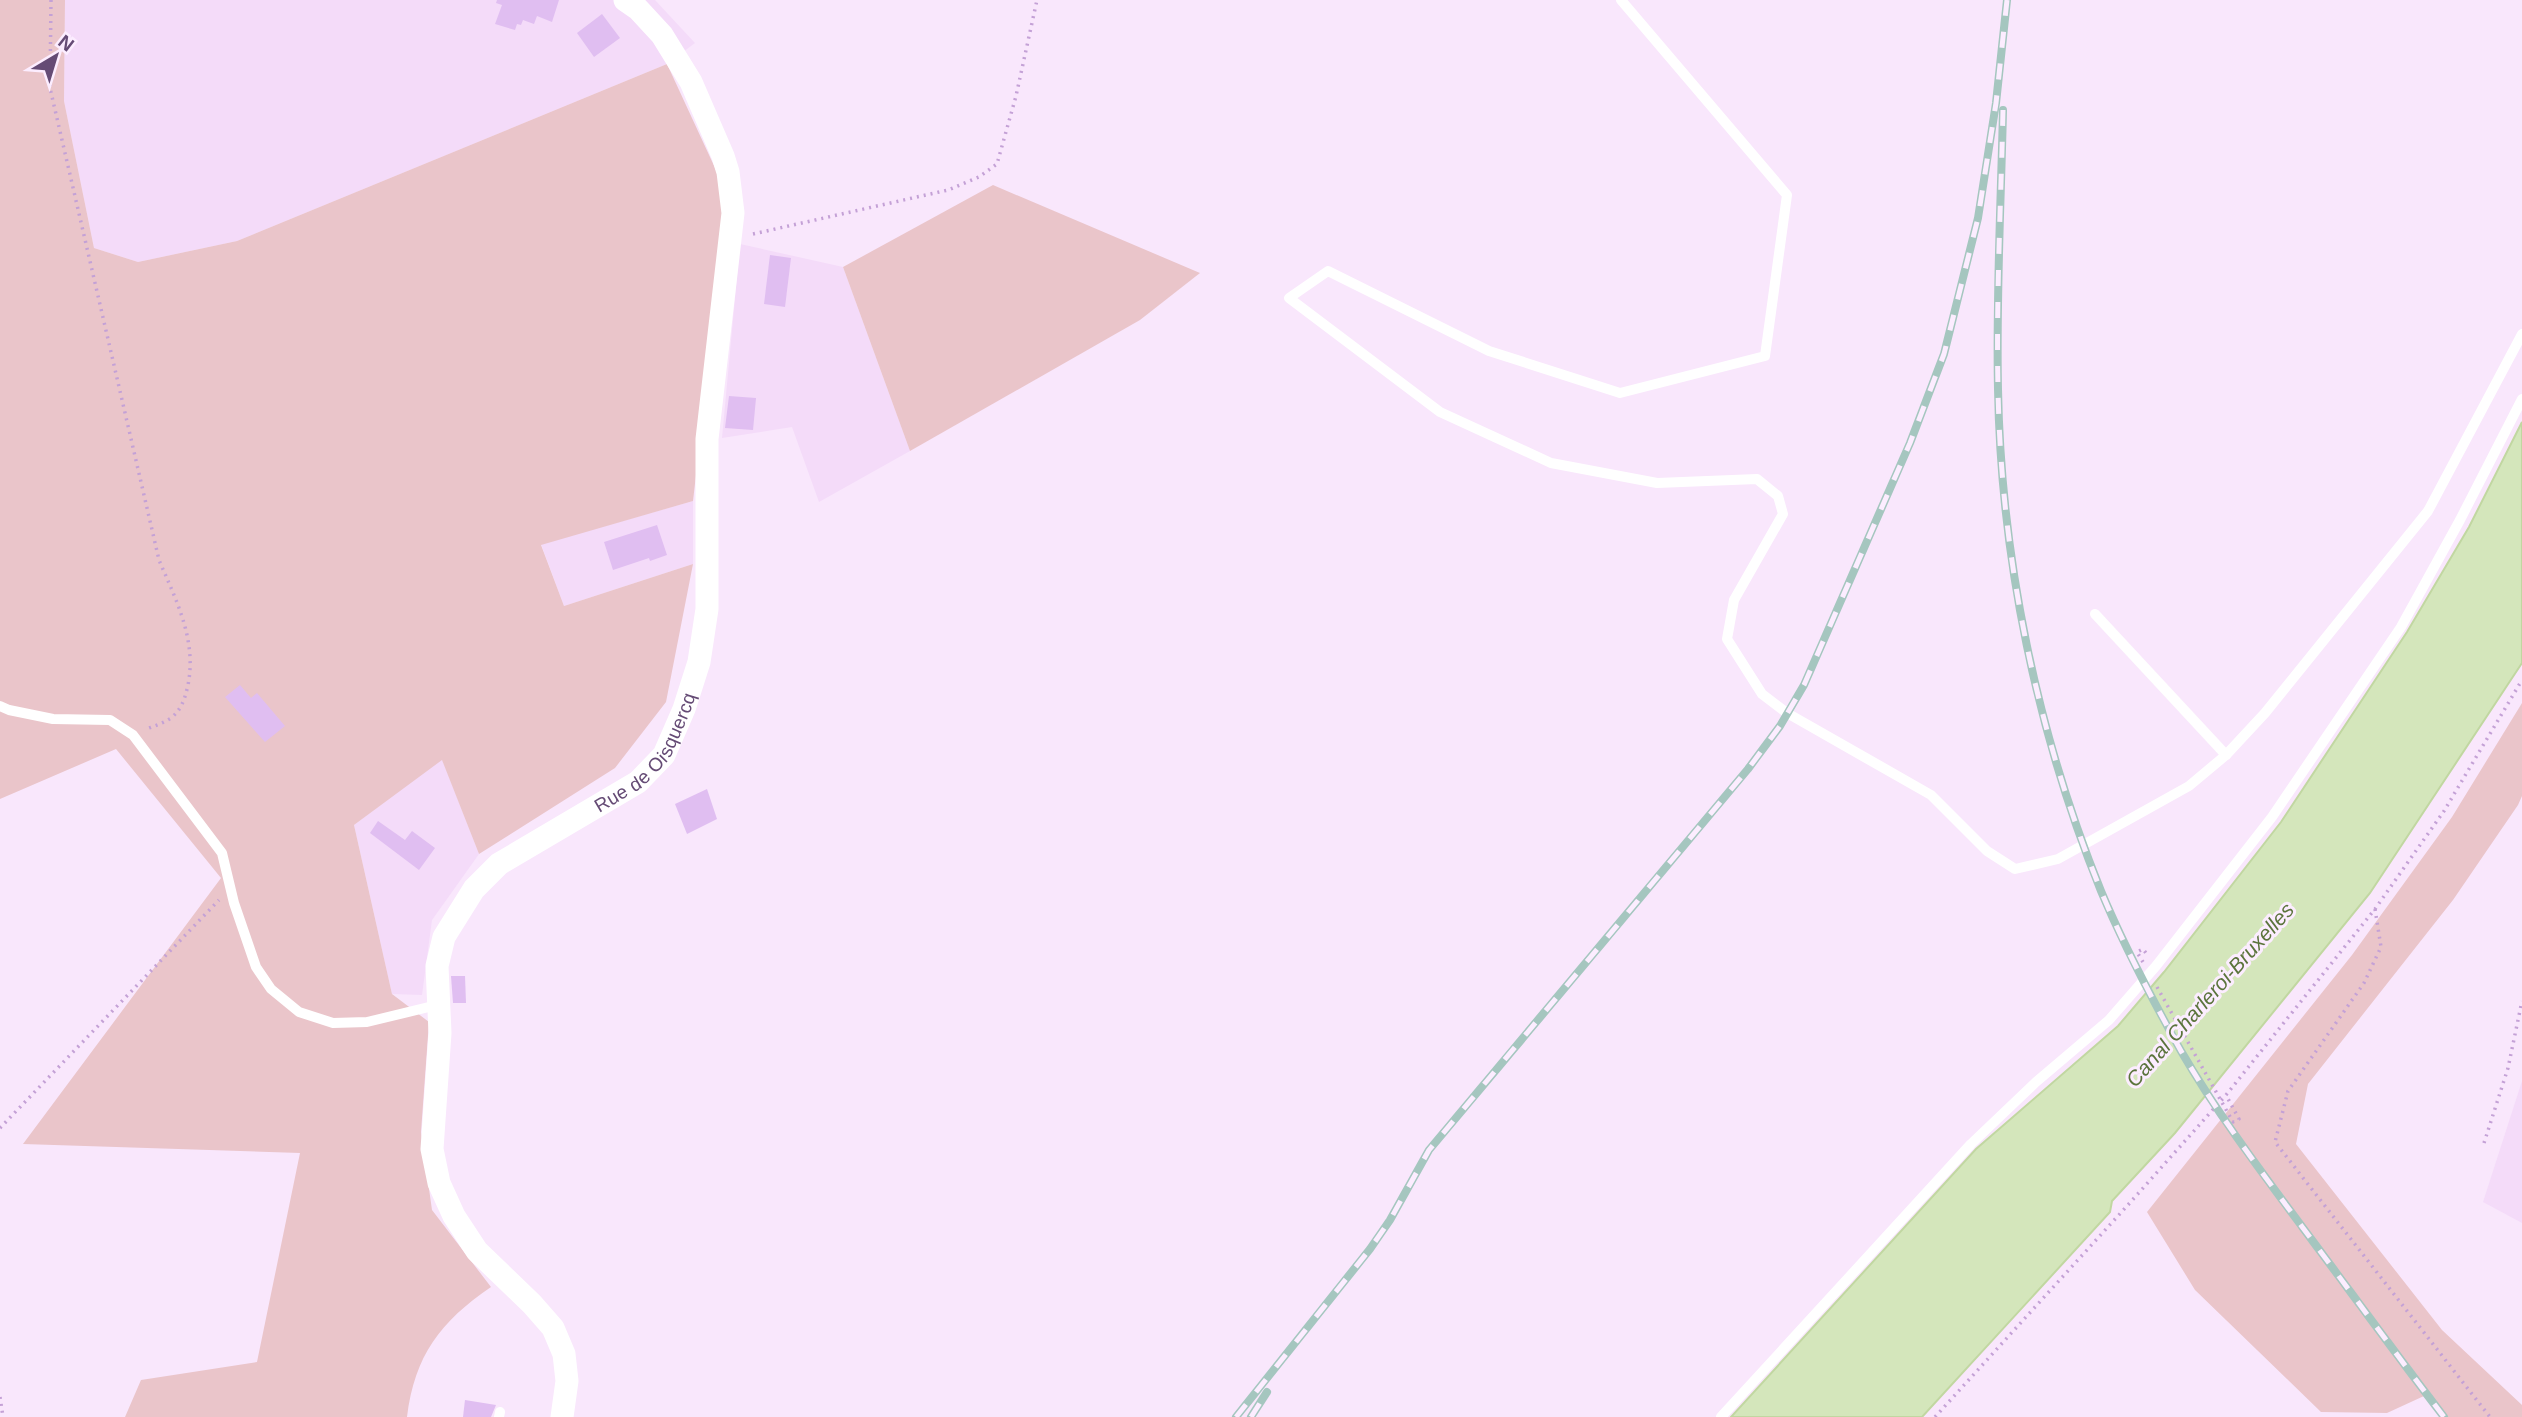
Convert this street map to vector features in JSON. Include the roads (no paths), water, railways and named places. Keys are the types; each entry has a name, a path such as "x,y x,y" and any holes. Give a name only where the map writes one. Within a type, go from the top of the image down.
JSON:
{"street":[{"name":"Rue de Oisquercq","path":"562,1417 568,1381 565,1354 553,1328 477,1251 454,1216 439,1183 432,1149 440,1033 437,966 444,937 474,889 499,864 638,782 664,755 684,709 699,662 707,609 708,439 733,213 728,172 691,82 662,35 638,9 625,0"}],"lane":[{"path":"1620,0 1787,195 1765,356 1620,393 1489,351 1328,271 1289,298 1440,412 1551,463 1657,483 1757,479 1778,496 1783,514 1734,600 1727,639 1734,650 1768,699 1787,713 1931,795 1987,851 2015,869 2058,859 2189,786 2226,755 2265,713 2428,511 2522,334"},
{"path":"1721,1417 1971,1144 2036,1082 2109,1020 2156,966 2272,817 2401,627 2522,399"},
{"path":"2095,614 2226,755"},
{"path":"0,706 53,719 110,720 132,735 222,853 256,967 271,989 299,1012 333,1023 367,1022 437,1005"}],"water":[{"name":"Canal Charleroi-Bruxelles","path":"2522,422 2522,663 2370,893 2175,1133 2112,1201 2110,1212 1922,1417 1731,1417 1976,1149 2118,1026 2164,972 2281,822 2407,632 2469,527"}],"railway":[{"path":"1236,1417 1370,1249 1390,1220 1429,1150 1748,769 1780,726 1804,685 1910,443 1944,354 1978,218 1996,103 2007,0"},
{"path":"2003,110 1998,389 2006,517 2015,581 2041,708 2078,831 2101,891 2129,952 2195,1074 2255,1163 2444,1417"},
{"path":"1251,1417 1267,1392"}]}
